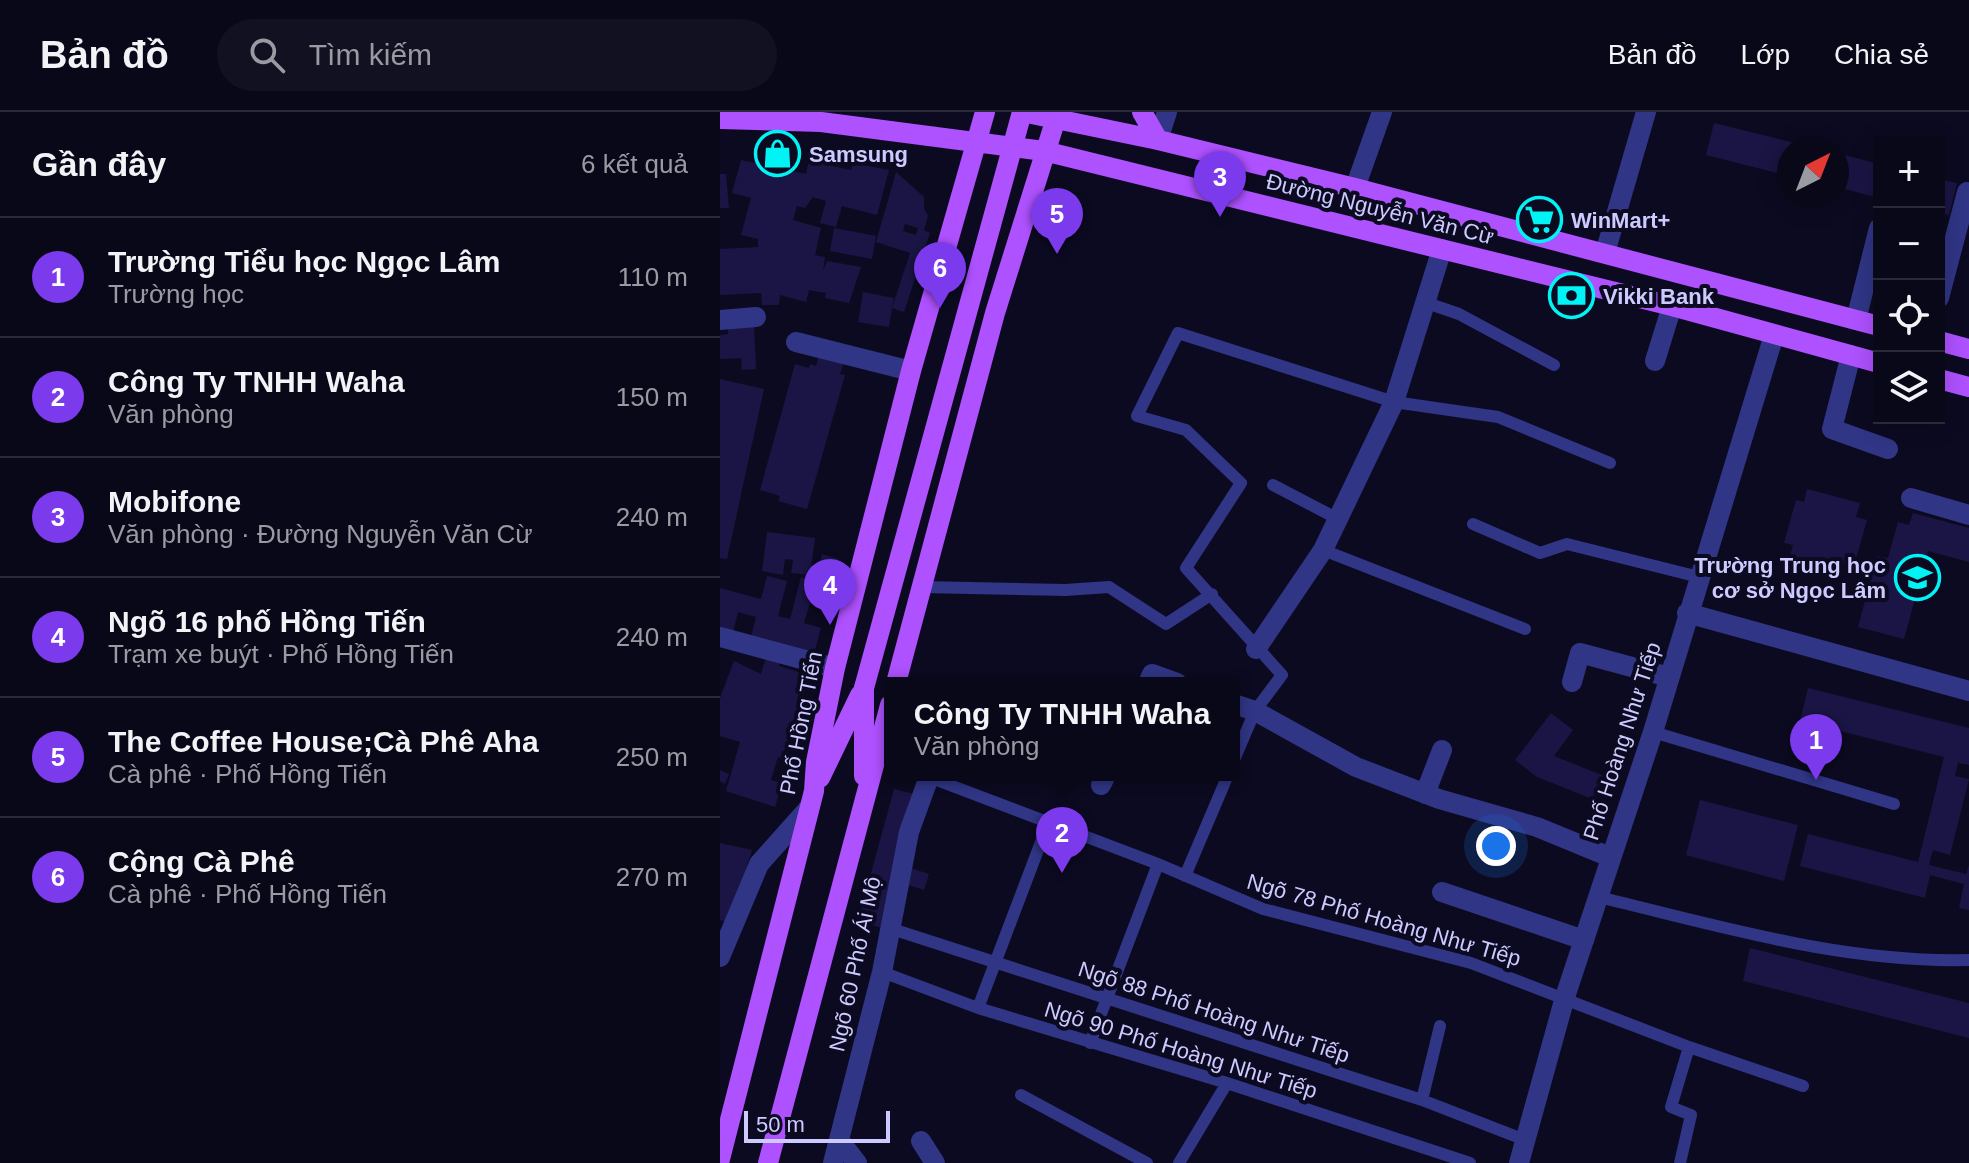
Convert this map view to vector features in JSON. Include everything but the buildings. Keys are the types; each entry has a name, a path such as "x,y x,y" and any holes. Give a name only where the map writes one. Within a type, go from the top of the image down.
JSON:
{"main road":[{"name":"Phố Hồng Tiến","path":"720,1159 811,800 835,668 911,371 985,112"},
{"name":"Đường Nguyễn Văn Cừ","path":"1022,112 1057,115 1355,188 1873,324"},
{"path":"811,800 864,688 1022,112"},
{"path":"1142,112 1158,140"},
{"path":"898,677 995,313 1057,115"},
{"name":"Đường Nguyễn Văn Cừ","path":"720,119 821,122 1044,151 1672,306 1873,361"},
{"path":"1945,343 1969,349"},
{"path":"1945,381 1969,387"},
{"path":"864,688 864,805"},
{"path":"768,1163 864,805 883,760"}],"street":[{"path":"1158,140 1167,112"},
{"path":"1355,188 1382,112"},
{"path":"1605,253 1646,112"},
{"path":"1944,280 1967,192"},
{"path":"1256,649 1323,550 1394,402 1442,249"},
{"path":"1856,320 1873,252"},
{"path":"1655,361 1672,306"},
{"path":"720,320 756,317"},
{"name":"Phố Hoàng Như Tiếp","path":"1519,1163 1565,997 1653,732 1774,335"},
{"path":"796,342 911,371"},
{"path":"1851,355 1832,429 1888,449"},
{"path":"1911,498 1969,515"},
{"path":"1687,613 1969,691"},
{"path":"720,637 835,668"},
{"path":"1572,682 1580,653 1669,677"},
{"path":"1240,706 1255,711 1356,767 1503,820 1537,827 1610,857"},
{"path":"1425,794 1442,750"},
{"name":"Ngõ 60 Phố Ái Mộ","path":"833,1163 882,972 909,832 924,781"},
{"path":"720,957 759,864 811,800"},
{"path":"1442,892 1584,940"},
{"path":"840,1141 857,1163"},
{"path":"921,1141 935,1163"}],"lane":[{"path":"1424,302 1459,314 1554,365"},
{"path":"1240,746 1255,711 1282,675 1186,568 1241,483 1186,430 1137,416 1178,333 1394,402 1498,417 1610,463"},
{"path":"1273,485 1338,519"},
{"path":"1473,524 1540,553 1567,544 1699,577"},
{"path":"1323,550 1525,629"},
{"path":"921,587 1037,590 1109,587 1166,624 1212,594"},
{"path":"1653,732 1894,804"},
{"name":"Ngõ 78 Phố Hoàng Như Tiếp","path":"940,781 1158,864 1263,909 1471,963 1689,1047 1803,1086"},
{"path":"1185,876 1225,781"},
{"path":"978,1008 1049,821"},
{"path":"1090,1043 1158,864"},
{"path":"1598,897 1803,947 1909,961 1969,960"},
{"name":"Ngõ 88 Phố Hoàng Như Tiếp","path":"889,928 1422,1100 1525,1140"},
{"name":"Ngõ 90 Phố Hoàng Như Tiếp","path":"882,972 978,1008 1227,1083 1470,1163"},
{"path":"1422,1100 1440,1026"},
{"path":"1680,1163 1691,1115 1671,1107 1689,1047"},
{"path":"1179,1163 1227,1083"},
{"path":"1021,1095 1147,1163"}],"place":[{"name":"Samsung","path":"778,154"},
{"name":"Mobifone","path":"1220,217"},
{"name":"WinMart+","path":"1540,220"},
{"name":"The Coffee House;Cà Phê Aha","path":"1057,254"},
{"name":"Vikki Bank","path":"1572,296"},
{"name":"Cộng Cà Phê","path":"940,308"},
{"name":"Trường Trung học cơ sở Ngọc Lâm","path":"1917,578"},
{"name":"Ngõ 16 phố Hồng Tiến","path":"830,625"},
{"name":"Trường Tiểu học Ngọc Lâm","path":"1816,780"},
{"name":"Công Ty TNHH Waha","path":"1062,873"}]}
